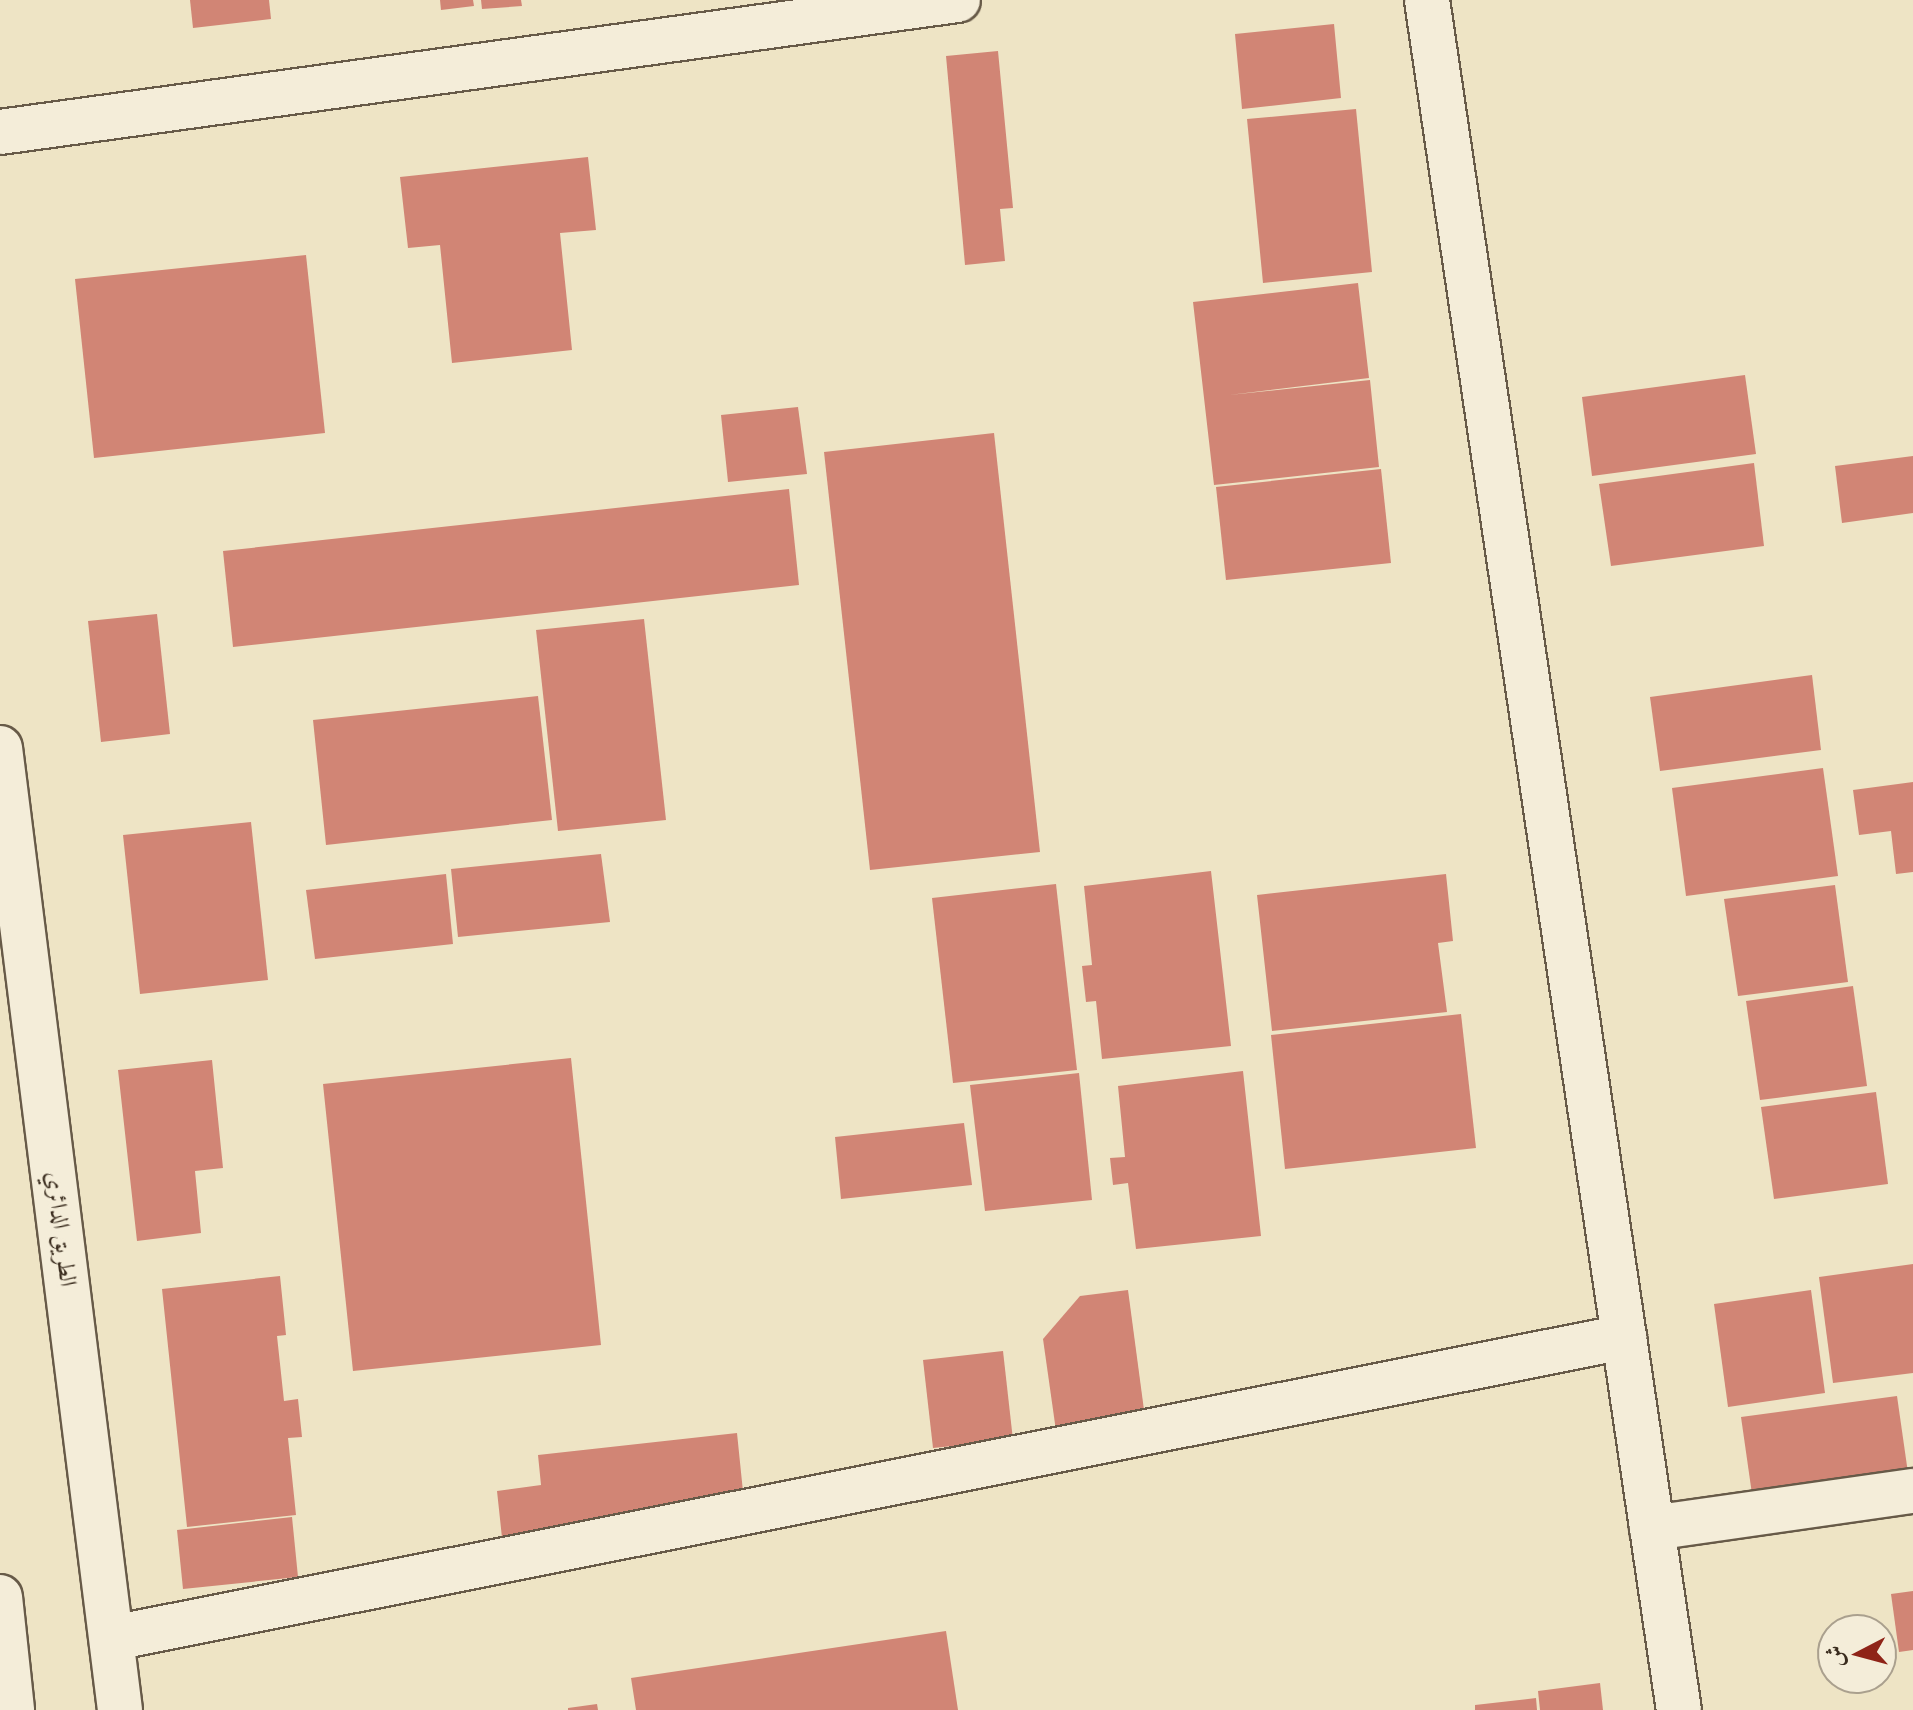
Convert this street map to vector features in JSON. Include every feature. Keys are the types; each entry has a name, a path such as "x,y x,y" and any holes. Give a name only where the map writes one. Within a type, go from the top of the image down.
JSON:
{"street":[{"path":"0,132 958,0"},
{"path":"1427,0 1679,1710"},
{"name":"الطريق الدائري","path":"0,748 120,1710"},
{"path":"113,1638 1624,1337"},
{"path":"1652,1528 1913,1491"},
{"path":"0,1597 12,1710"}],"building":[{"path":"190,0 269,0 271,19 193,28"},
{"path":"440,0 473,0 474,6 441,10"},
{"path":"481,0 521,0 522,6 482,9"},
{"path":"1334,24 1341,98 1242,109 1235,34"},
{"path":"998,51 1013,208 1000,209 1005,261 965,265 946,56"},
{"path":"1356,109 1372,272 1263,283 1247,119"},
{"path":"588,157 596,230 560,233 572,350 452,363 440,245 408,248 400,177"},
{"path":"306,255 325,433 94,458 75,279"},
{"path":"1358,283 1369,378 1229,395 1370,380 1379,467 1214,485 1193,302"},
{"path":"1745,375 1756,454 1592,476 1582,397"},
{"path":"798,407 807,474 728,482 721,415"},
{"path":"994,433 1040,852 870,870 824,452"},
{"path":"1913,456 1913,513 1842,523 1835,466"},
{"path":"1754,463 1764,546 1611,566 1599,484"},
{"path":"1381,469 1391,563 1226,580 1216,487"},
{"path":"789,489 799,585 233,647 223,551"},
{"path":"157,614 170,734 101,742 88,621"},
{"path":"644,619 666,820 558,831 536,630"},
{"path":"1812,675 1821,750 1660,771 1650,697"},
{"path":"538,696 552,820 326,845 313,720"},
{"path":"1823,768 1838,876 1686,896 1672,788"},
{"path":"1913,782 1913,872 1896,874 1891,831 1859,835 1853,790"},
{"path":"251,822 268,980 140,994 123,835"},
{"path":"601,854 610,922 458,937 451,869"},
{"path":"1211,871 1231,1046 1102,1059 1096,1001 1086,1002 1082,966 1092,965 1084,886"},
{"path":"446,874 453,944 315,959 306,890"},
{"path":"1446,874 1453,941 1438,943 1447,1012 1272,1031 1257,895"},
{"path":"1056,884 1077,1070 953,1083 932,898"},
{"path":"1835,885 1848,982 1738,996 1724,899"},
{"path":"1853,986 1867,1086 1760,1100 1746,1001"},
{"path":"1461,1014 1476,1148 1285,1169 1271,1035"},
{"path":"571,1058 601,1345 353,1371 323,1084"},
{"path":"212,1060 223,1168 195,1171 201,1233 137,1241 118,1070"},
{"path":"1243,1071 1261,1236 1136,1249 1128,1183 1113,1185 1110,1158 1125,1157 1118,1086"},
{"path":"1079,1073 1092,1200 985,1211 970,1085"},
{"path":"1876,1092 1888,1184 1774,1199 1761,1107"},
{"path":"964,1123 972,1185 841,1199 835,1137"},
{"path":"1913,1264 1913,1373 1833,1383 1819,1277"},
{"path":"280,1276 286,1335 277,1336 284,1401 298,1399 302,1437 288,1438 296,1515 187,1527 162,1289"},
{"path":"1128,1290 1148,1440 1059,1452 1043,1339 1080,1296"},
{"path":"1811,1290 1825,1393 1728,1407 1714,1304"},
{"path":"1003,1351 1013,1440 933,1448 923,1360"},
{"path":"1897,1396 1913,1508 1757,1529 1741,1417"},
{"path":"737,1433 746,1521 503,1547 497,1491 541,1485 538,1455"},
{"path":"292,1517 298,1577 183,1589 177,1530"},
{"path":"1913,1591 1913,1650 1899,1652 1897,1614 1894,1614 1891,1594"},
{"path":"946,1631 958,1710 636,1710 631,1678"},
{"path":"1600,1683 1603,1710 1540,1710 1538,1691"},
{"path":"1536,1698 1537,1710 1475,1710 1475,1705"},
{"path":"597,1704 598,1710 568,1710 568,1708"}]}
